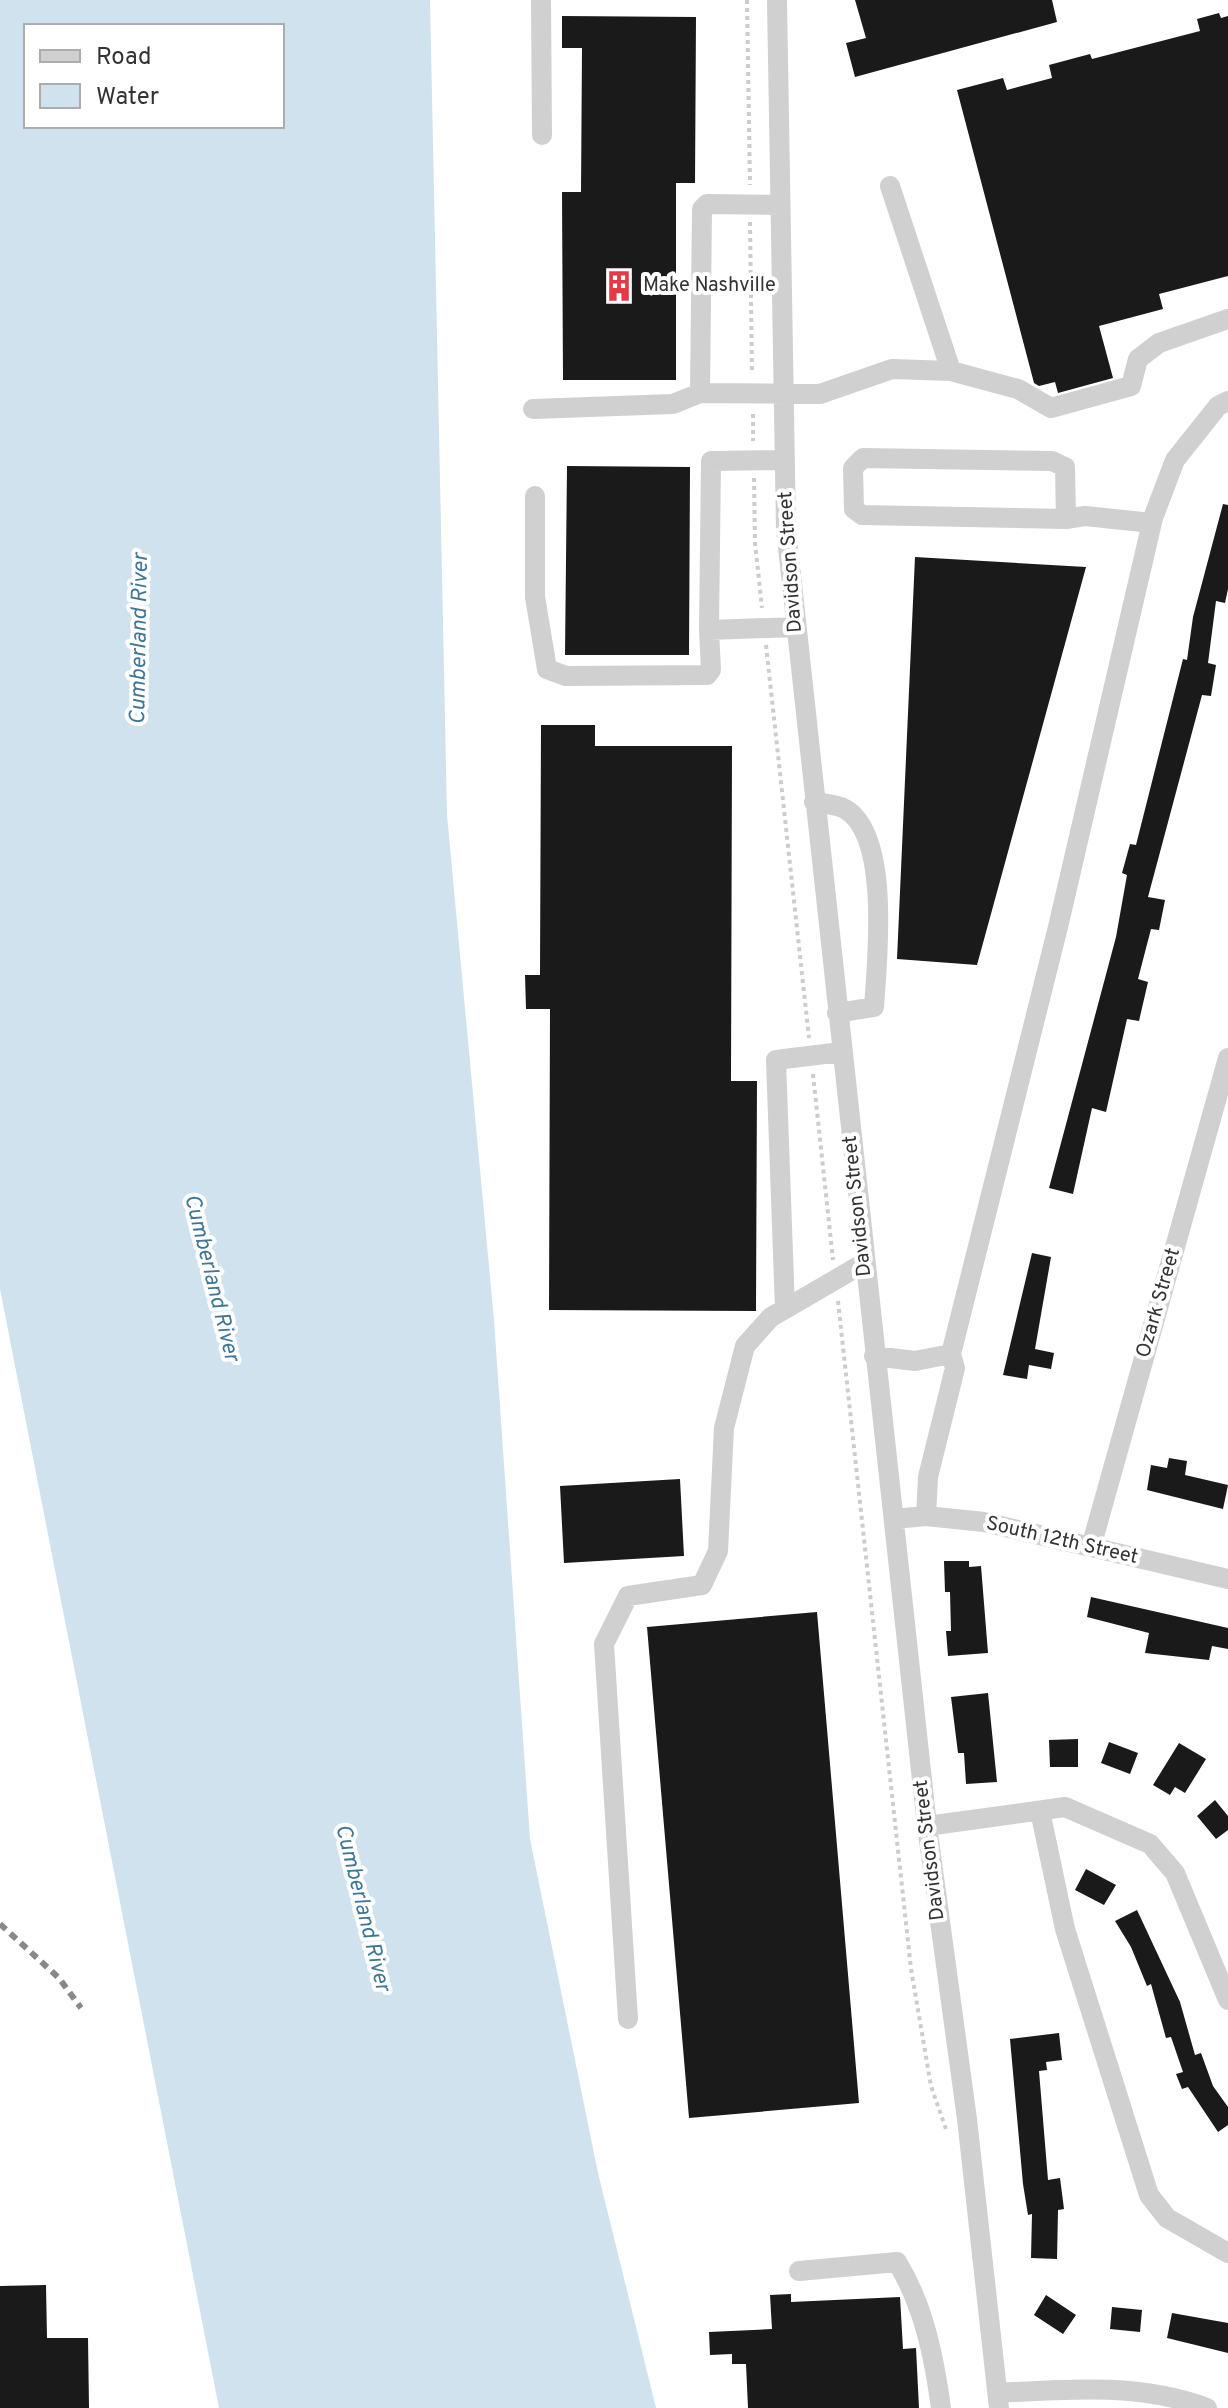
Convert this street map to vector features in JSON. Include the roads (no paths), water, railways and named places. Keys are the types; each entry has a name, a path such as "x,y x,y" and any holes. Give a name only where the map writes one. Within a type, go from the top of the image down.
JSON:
{"street":[{"path":"541,0 542,135"},
{"name":"Davidson Street","path":"777,0 786,529 795,627 927,1826 967,2119 998,2400"},
{"path":"890,186 951,371"},
{"path":"700,393 702,209 707,204 780,205"},
{"path":"533,409 673,404 700,393 820,394 892,369 951,371 1018,389 1051,408 1131,386 1138,359 1159,343 1228,319"},
{"path":"926,1516 928,1477 955,1368 951,1354 1058,927 1152,523 1175,460 1218,406 1228,401"},
{"path":"1066,519 1065,467 1052,461 863,458 853,468 854,509 862,515 1066,519 1085,516 1152,523"},
{"path":"535,496 535,597 547,669 566,676 707,675 711,670 711,461 785,460"},
{"path":"709,630 795,627"},
{"path":"814,802 845,808 864,827 877,883 874,1007 837,1013"},
{"path":"785,1309 776,1060 841,1052"},
{"name":"Ozark Street","path":"1091,1547 1228,1058"},
{"path":"628,2019 604,1644 628,1596 702,1585 718,1551 724,1428 745,1346 771,1317 864,1263"},
{"path":"874,1356 915,1361 951,1354"},
{"name":"South 12th Street","path":"894,1519 926,1516 984,1522 1228,1579"},
{"path":"927,1826 1065,1807 1150,1844 1175,1873 1228,2000"},
{"path":"1040,1811 1065,1929 1149,2195 1167,2218 1228,2253"},
{"path":"799,2271 897,2262 912,2286 933,2354 941,2408"},
{"path":"998,2400 1104,2389 1143,2393 1207,2408"}],"water":[{"name":"Cumberland River","path":"0,0 430,0 447,815 494,1320 530,1839 598,2173 656,2408 219,2408 0,1289"}],"railway":[{"path":"0,1924 59,1978 81,2008"}],"place":[{"name":"Make Nashville","path":"619,286"}]}
